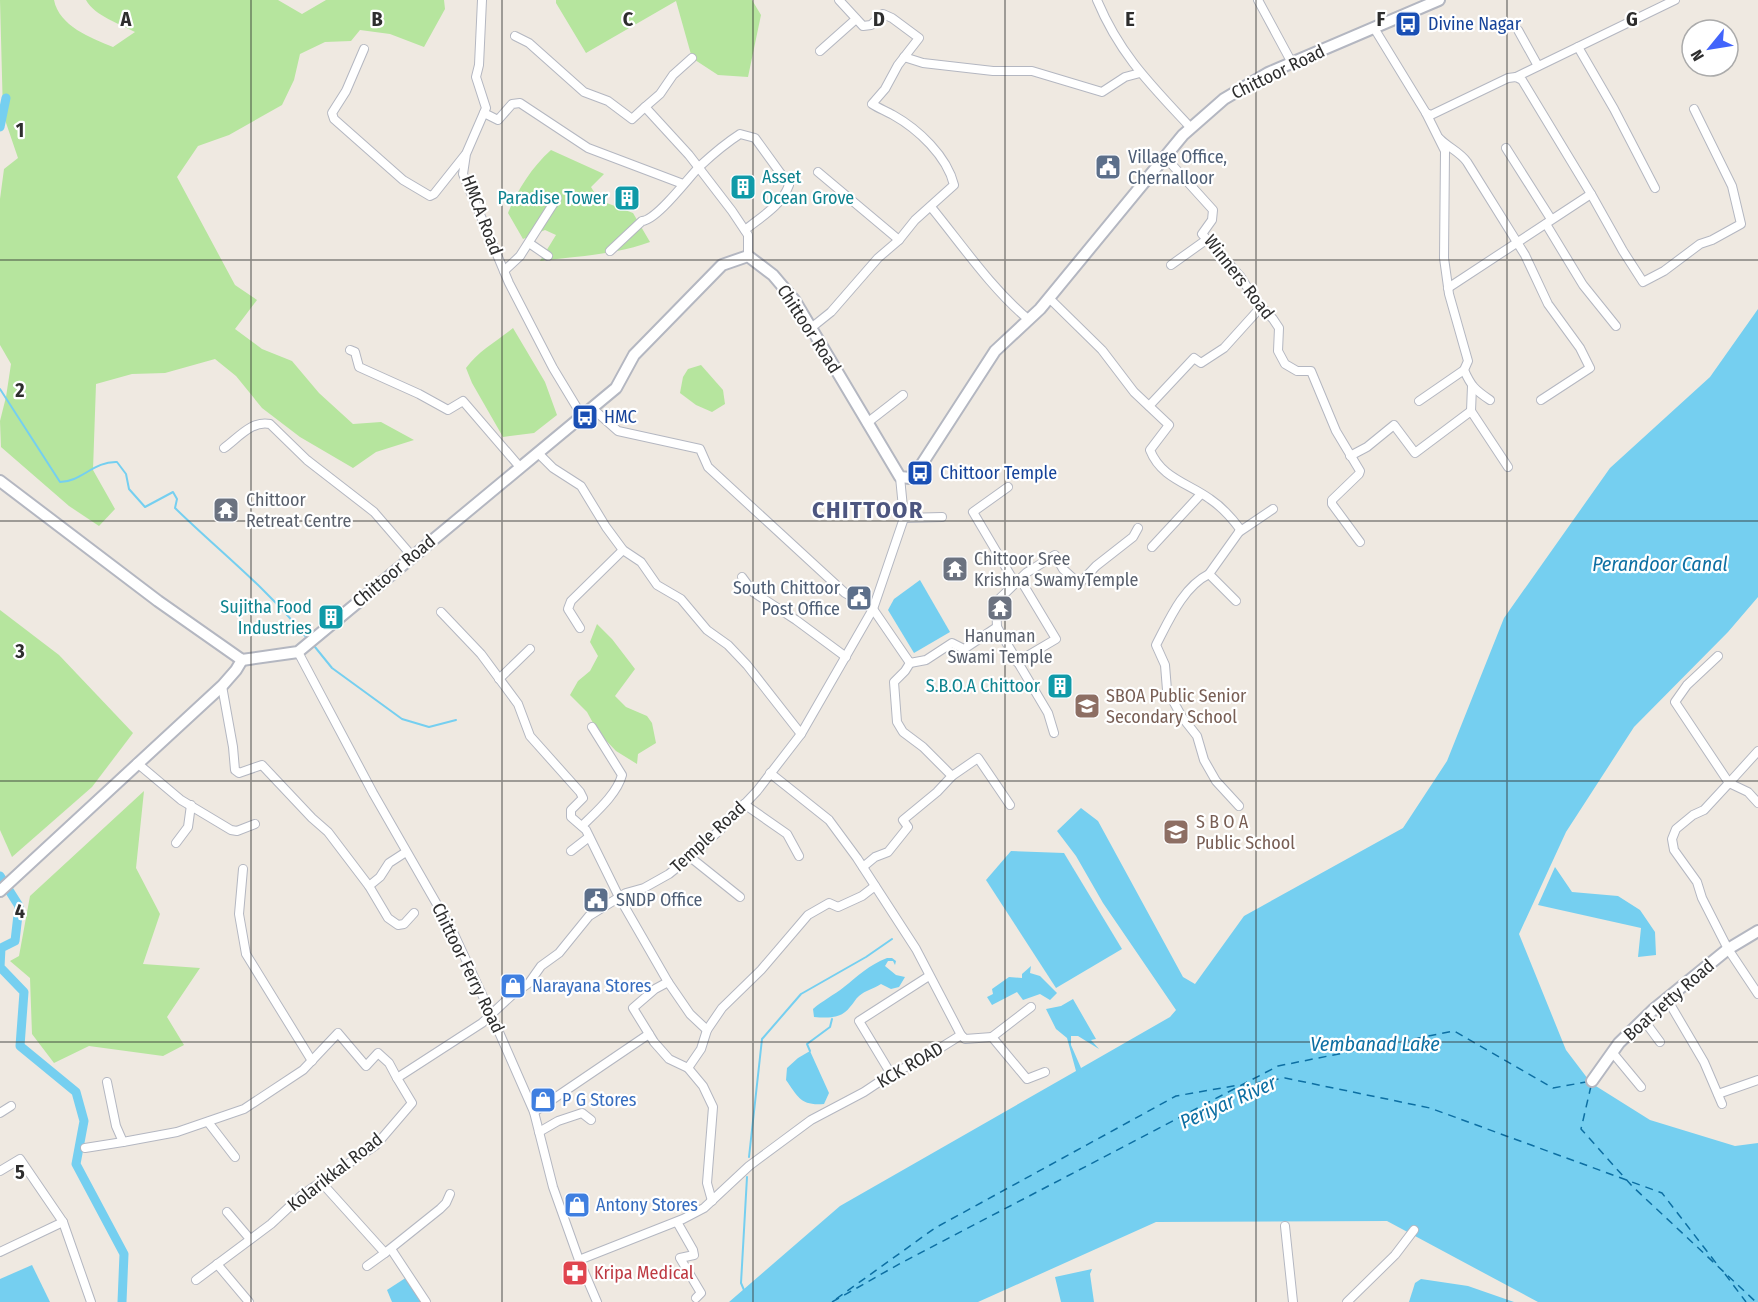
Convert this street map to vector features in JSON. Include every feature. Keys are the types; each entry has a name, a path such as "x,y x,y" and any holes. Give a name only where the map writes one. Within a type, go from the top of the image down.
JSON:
{"main road":[{"name":"Chittoor Road","path":"298,652 519,466 616,388 634,355 722,265 748,256 773,275 795,301 900,477 910,478 918,470 995,351 1049,298 1191,128 1224,99 1268,73 1438,0"},
{"path":"0,481 158,602 242,660 298,652"},
{"path":"0,891 222,686 242,660"},
{"name":"Boat Jetty Road","path":"1592,1081 1612,1052 1643,1019 1728,950 1758,931"}],"street":[{"path":"482,0 480,65 476,77 486,108 484,113 498,120 512,104 520,103 588,148 683,184"},
{"path":"811,328 831,312 915,220 954,185 949,170 919,134 892,114 872,104 885,89 904,57 919,38 883,14 871,25 863,26 839,0"},
{"path":"1097,0 1108,28 1140,73 1191,128"},
{"path":"1258,0 1292,63"},
{"path":"1426,112 1431,115 1439,112 1675,0"},
{"path":"820,51 856,19"},
{"path":"1374,27 1426,112 1445,151 1444,258 1448,288 1468,362 1464,370 1419,401"},
{"path":"1518,30 1538,66"},
{"path":"515,36 529,43 584,92 608,101 632,119 660,94 673,75 692,58"},
{"path":"1578,46 1655,188"},
{"path":"364,49 346,91 332,113 334,119 403,180 430,196 466,154"},
{"path":"904,57 923,63 993,71 1032,71 1102,92 1125,77 1140,73"},
{"path":"1516,77 1522,80 1643,282 1664,271 1700,244 1739,227 1741,224 1732,186 1694,109"},
{"path":"645,107 698,168 745,230 749,241 748,256"},
{"name":"HMCA Road","path":"484,113 466,154 463,174 504,271 549,359 582,416"},
{"path":"610,251 642,221 647,221 656,214 698,168 725,143 740,134 755,138 789,185 779,203 745,230"},
{"path":"1440,139 1461,154 1525,255 1548,304 1580,348 1590,368 1541,400"},
{"path":"1506,148 1583,285 1616,326"},
{"name":"Winners Road","path":"1165,157 1213,210 1212,220 1202,234 1240,276 1278,328 1278,351 1285,364 1297,372 1311,371 1336,430 1350,456 1359,467 1359,474 1334,497 1332,504 1360,542"},
{"path":"818,172 899,240"},
{"path":"1448,288 1591,194"},
{"path":"504,271 520,256 557,198"},
{"path":"931,207 996,287 1029,320"},
{"path":"1171,265 1206,240"},
{"path":"529,243 548,256"},
{"path":"1049,298 1102,350 1134,392 1169,424 1150,450 1151,453 1174,479 1223,508 1238,526 1239,532"},
{"path":"1149,406 1194,358 1201,363 1224,348 1261,307"},
{"path":"350,350 355,352 359,367 448,410 463,401 519,466"},
{"path":"1464,370 1479,395 1490,400"},
{"path":"1472,386 1471,411 1508,467"},
{"path":"867,423 903,395"},
{"path":"592,408 618,431 700,449 708,467 845,593 873,609 910,663"},
{"path":"1350,456 1367,447 1394,425 1415,453 1471,411"},
{"path":"224,448 254,425 270,424 307,460 374,512 412,556"},
{"path":"538,453 553,468 581,486 623,550 641,562 657,585 681,599 707,630 728,645 747,665 801,734"},
{"path":"900,477 904,518 942,517"},
{"path":"1008,487 973,512 1056,639 1017,662"},
{"path":"1152,546 1201,494"},
{"path":"1239,806 1216,781 1204,760 1197,736 1182,717 1167,690 1165,665 1156,645 1197,580 1209,574 1239,532 1273,509"},
{"name":"Temple Road","path":"491,1014 512,994 529,983 541,966 559,953 589,916 626,892 644,888 669,874 721,829 757,791 801,734 873,609 904,518"},
{"path":"1054,734 1048,713 997,627 996,602 1017,581 1054,555 1063,569 1078,584 1096,566 1133,537 1138,528"},
{"path":"580,628 568,609 571,601 623,550"},
{"path":"1209,574 1236,601"},
{"path":"742,577 753,592 846,657"},
{"path":"441,612 481,654 518,704 530,736 584,798 571,810 571,817 586,830 619,897 668,982 690,1014 707,1030"},
{"path":"952,776 923,747 903,732 897,722 894,682 910,663 926,660 952,643 964,649 997,627"},
{"path":"499,679 530,649"},
{"name":"Chittoor Ferry Road","path":"298,652 373,793 454,934 491,1014 534,1112 554,1187 579,1260 597,1302"},
{"path":"1718,656 1687,685 1675,702 1729,783 1748,792 1758,803"},
{"path":"222,686 235,770 239,773 262,765 328,832 369,886 388,918 398,925 404,924 414,913"},
{"path":"582,826 614,791 622,775 592,727"},
{"path":"1758,751 1704,810 1693,815 1676,829 1672,839 1674,850 1697,882 1702,898 1728,950 1758,994"},
{"path":"863,867 876,857 888,852 908,827 903,820 937,792 952,776 978,758 1010,805"},
{"path":"137,763 165,788 231,830 237,831 255,824"},
{"name":"KCK ROAD","path":"579,1260 677,1222 704,1208 747,1167 811,1120 864,1092 891,1074 921,1060 961,1035 902,926 829,820 770,773"},
{"path":"744,804 787,834 799,856"},
{"path":"176,843 188,827 191,805"},
{"path":"571,851 589,837"},
{"path":"369,886 380,878 389,863 406,852"},
{"path":"690,857 740,897"},
{"path":"243,869 239,914 246,954 312,1061"},
{"path":"688,1068 701,1049 707,1030 722,1008 761,970 808,915 829,903 838,908 862,896 875,886"},
{"path":"891,1074 859,1022 929,976"},
{"path":"668,982 655,989 633,1008 649,1034 669,1059 688,1068 703,1086 713,1107 707,1183 712,1201"},
{"path":"1667,999 1704,1062 1722,1104"},
{"path":"961,1035 964,1039 992,1037 1031,1008"},
{"path":"85,1148 177,1132 244,1109 303,1070 338,1033 366,1066 378,1053 388,1063 397,1078 482,1023 491,1014"},
{"path":"1643,1019 1660,1042"},
{"path":"534,1112 649,1034"},
{"path":"992,1037 1027,1079 1045,1072"},
{"path":"1612,1052 1641,1087"},
{"name":"Kolarikkal Road","path":"196,1280 271,1224 302,1195 376,1145 412,1103 397,1078"},
{"path":"1718,1094 1758,1080"},
{"path":"107,1082 116,1126 123,1142"},
{"path":"0,1113 11,1106"},
{"path":"539,1132 558,1121 582,1113 591,1120"},
{"path":"208,1122 235,1157"},
{"path":"0,1172 20,1159 63,1222 91,1302"},
{"path":"321,1182 388,1251 426,1302"},
{"path":"367,1266 440,1209 450,1194"},
{"path":"227,1212 250,1239"},
{"path":"0,1252 63,1222"},
{"path":"677,1222 693,1250 694,1255 680,1258 701,1293 696,1298"},
{"path":"1285,1226 1293,1302"},
{"path":"1347,1302 1395,1255 1414,1230"},
{"path":"217,1264 249,1302"}],"green space":[{"path":"0,0 54,0 62,17 69,24 86,35 113,47 135,32 95,11 86,0 278,0 302,14 326,0 444,0 445,9 424,47 390,34 360,30 351,41 325,42 300,54 294,80 282,105 229,135 198,146 177,177 235,285 257,300 235,329 262,349 292,361 319,393 353,424 381,422 414,440 376,452 353,468 300,437 262,408 236,376 215,359 165,373 132,374 96,384 93,470 115,509 99,526 69,506 1,447 0,421 11,364 0,345 0,199 4,169 18,158 3,114"},
{"path":"556,0 752,0 761,15 748,77 718,75 692,58 676,1 586,53"},
{"path":"551,150 604,174 591,187 599,200 633,213 650,242 609,252 540,261 556,235 545,230 523,239 508,213 526,179"},
{"path":"513,328 545,382 557,415 534,433 503,437 472,383 466,368 482,351"},
{"path":"701,365 723,390 725,404 712,412 696,405 680,393 683,377 688,369"},
{"path":"0,610 59,655 133,733 92,787 12,857 0,830"},
{"path":"597,624 635,669 615,696 626,707 647,716 652,723 656,743 638,754 637,764 616,751 598,732 587,712 570,695 578,681 590,671 598,656 590,642"},
{"path":"144,791 136,868 160,914 143,964 200,968 167,1017 184,1045 163,1056 89,1046 54,1063 32,1034 30,978 10,961 19,956 30,896"}],"water":[{"name":"Vembanad Lake","path":"1758,309 1758,597 1728,632 1634,727 1566,832 1519,934 1566,1050 1591,1083 1650,1120 1735,1146 1758,1143 1758,1302 1538,1302 1387,1221 1156,1222 978,1302 729,1302 840,1206 1076,1071 1067,1038 1056,1029 1046,1009 1061,1006 1073,999 1096,1039 1091,1040 1099,1049 1078,1036 1071,1036 1071,1045 1081,1068 1170,1017 1176,1010 1103,903 1076,856 1057,831 1081,808 1098,821 1183,977 1195,984 1244,916 1403,828 1447,761 1504,618 1610,468 1710,377"},
{"path":"920,580 950,632 914,653 888,610 894,599"},
{"path":"1011,851 1064,853 1122,949 1056,988 986,880"},
{"path":"1555,867 1572,892 1618,896 1640,910 1655,932 1656,955 1638,957 1641,928 1538,905"},
{"path":"887,958 896,961 895,965 893,961 888,961 885,966 896,975 905,977 899,987 891,989 881,984 864,992 843,1014 814,1017 813,1009 869,967"},
{"path":"1031,966 1030,973 1040,976 1057,993 1050,1000 1040,994 1023,1000 1017,992 992,1005 987,997 993,994 992,989 1009,977 1022,978 1022,974"},
{"path":"810,1051 829,1093 824,1104 805,1102 797,1096 786,1080 787,1068"},
{"path":"32,1265 50,1302 0,1302 0,1279"},
{"path":"1092,1269 1090,1274 1094,1302 1061,1302 1055,1277"},
{"path":"407,1277 424,1302 392,1302 387,1290"},
{"path":"1421,1279 1468,1286 1514,1302 1409,1302 1415,1283"}],"waterway":[{"path":"0,127 6,98"},
{"path":"0,389 60,482 75,479 101,465 117,462 126,474 129,489 145,507 173,492 177,499 175,508 259,586 305,636"},
{"path":"315,647 332,668 402,719 429,727 456,720"},
{"path":"0,876 19,906 15,941 1,948 0,967 24,992 20,1046 76,1092 84,1121 76,1164 124,1254 122,1302"},
{"path":"749,1157 762,1039 801,994 866,957 892,939"},
{"path":"810,1051 807,1044 830,1027 832,1019"},
{"path":"744,1290 741,1283 747,1177"}],"ferry route":[{"path":"832,1302 901,1263 1278,1066 1454,1031 1553,1088 1586,1082"},
{"path":"1243,1085 1285,1078 1430,1108 1662,1193 1716,1263"},
{"path":"836,1299 935,1228 1176,1096 1239,1085"},
{"path":"1591,1086 1581,1129 1632,1186 1756,1302"},
{"path":"1725,1274 1746,1302"}],"place":[{"name":"Divine Nagar","path":"1408,24"},
{"name":"Village Office, Chernalloor","path":"1108,167"},
{"name":"Asset Ocean Grove","path":"743,187"},
{"name":"Paradise Tower","path":"627,198"},
{"name":"HMC","path":"585,417"},
{"name":"Chittoor Temple","path":"920,473"},
{"name":"Chittoor Retreat Centre","path":"226,510"},
{"name":"Chittoor Sree Krishna SwamyTemple","path":"955,569"},
{"name":"South Chittoor Post Office","path":"859,598"},
{"name":"Hanuman Swami Temple","path":"1000,608"},
{"name":"Sujitha Food Industries","path":"331,617"},
{"name":"S.B.O.A Chittoor","path":"1060,686"},
{"name":"SBOA Public Senior Secondary School","path":"1087,706"},
{"name":"S B O A Public School","path":"1176,832"},
{"name":"SNDP Office","path":"596,900"},
{"name":"Narayana Stores","path":"513,986"},
{"name":"P G Stores","path":"543,1100"},
{"name":"Antony Stores","path":"577,1205"},
{"name":"Kripa Medical","path":"575,1273"}],"district":[{"name":"CHITTOOR","path":"868,510"}],"water label":[{"name":"Perandoor Canal","path":"1660,564"},
{"name":"Periyar River","path":"1228,1102"}]}
